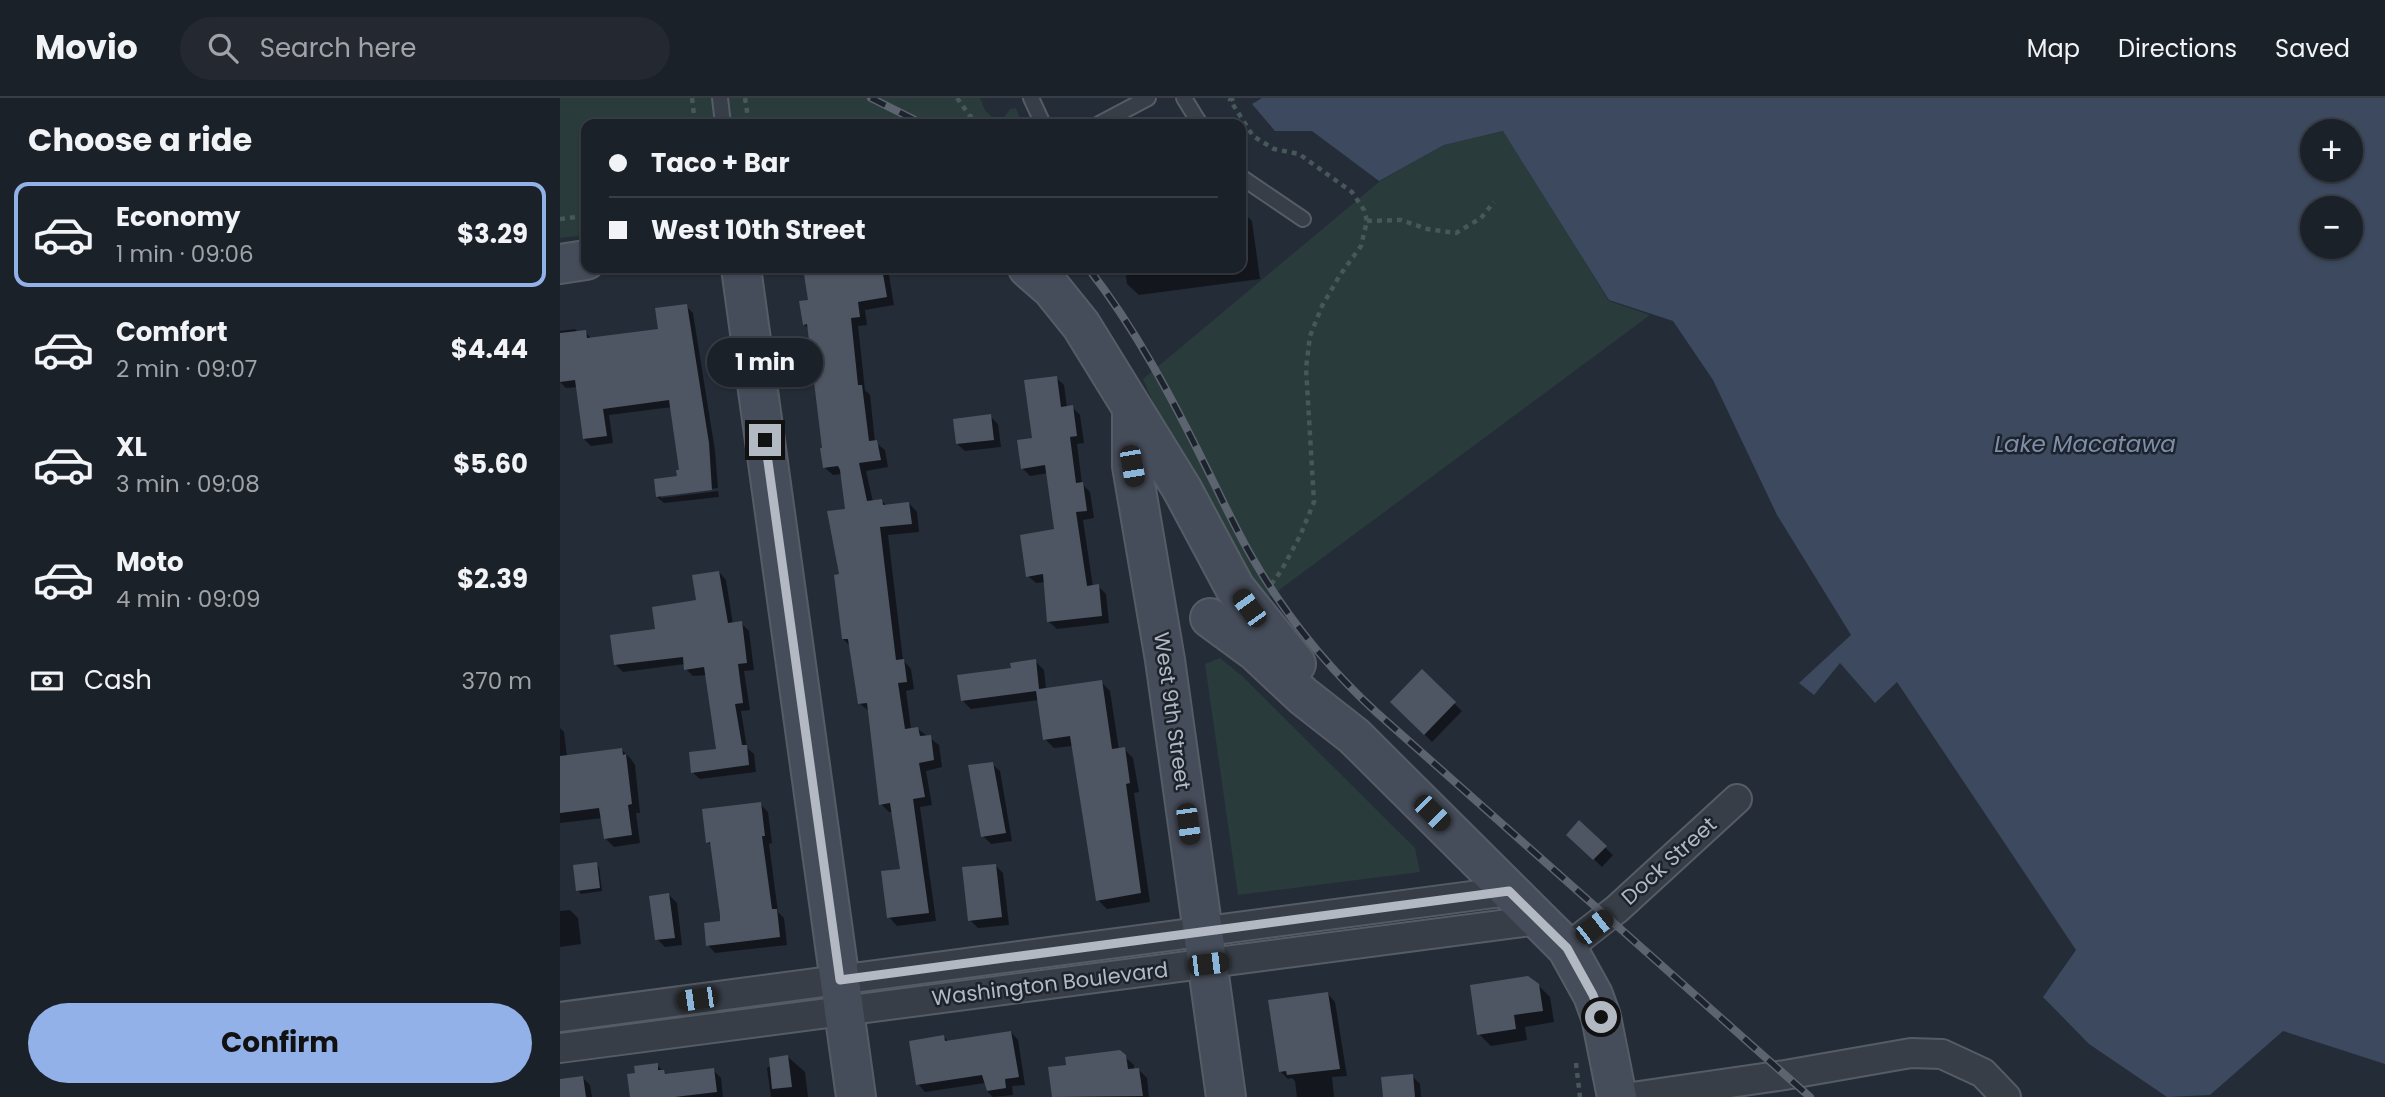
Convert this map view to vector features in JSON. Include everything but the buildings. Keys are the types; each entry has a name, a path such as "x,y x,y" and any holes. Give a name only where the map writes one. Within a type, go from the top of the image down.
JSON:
{"street":[{"path":"560,264 581,261"},
{"path":"742,273 856,1097"},
{"path":"1034,273 1052,289 1081,325 1182,489 1249,590 1354,736"},
{"name":"West 9th Street","path":"1132,409 1132,466 1165,660 1226,1097"},
{"path":"1165,660 1184,634 1249,590"},
{"path":"1210,618 1255,651 1303,696 1354,736 1567,948 1593,995 1601,1017 1616,1097"},
{"name":"Dock Street","path":"1567,948 1617,909 1737,799"},
{"name":"Washington Boulevard","path":"1206,948 1509,891"},
{"name":"Washington Boulevard","path":"560,1017 842,995 1206,948 1539,920"},
{"name":"Washington Boulevard","path":"560,1048 842,995"},
{"path":"1632,1097 1785,1075 1911,1053 1942,1054 1983,1073 2006,1097"}],"lane":[{"path":"720,98 722,119"},
{"path":"1031,98 1041,119"},
{"path":"1108,119 1148,98"},
{"path":"1184,98 1197,119"},
{"path":"1246,180 1303,219"}],"path":[{"path":"692,98 694,119"},
{"path":"746,98 748,119"},
{"path":"957,98 970,116 978,119"},
{"path":"1234,98 1230,100 1242,119"},
{"path":"1246,125 1253,136 1273,149 1299,154 1352,192 1367,221 1361,246 1322,306 1310,336 1306,368 1314,502 1281,571 1249,590"},
{"path":"1367,221 1401,220 1427,229 1455,233 1481,218 1494,202"},
{"path":"560,219 581,217"},
{"path":"1576,1059 1580,1097"}],"shaded area":[{"path":"560,98 980,98 985,110 994,119 581,119 581,236 560,238"},
{"path":"1016,108 1020,119 1003,119 1010,109"},
{"path":"1504,131 1609,301 1650,315 1263,602 1182,469 1143,379 1380,181 1444,145"},
{"path":"1220,658 1242,676 1415,848 1420,872 1238,895 1205,664"}],"water":[{"name":"Lake Macatawa","path":"1262,98 2385,98 2385,1064 2283,1031 2210,1095 2167,1097 2089,1044 2043,997 2076,950 1897,682 1875,703 1840,663 1814,695 1799,683 1851,635 1777,515 1713,380 1673,321 1609,300 1503,131 1444,145 1379,181 1312,131 1275,131 1252,104"}],"railway":[{"path":"871,98 913,119"},
{"path":"1092,273 1153,366 1253,559 1279,601 1341,678 1810,1097"}],"route":[{"path":"765,440 840,980 1509,891 1567,948 1593,995 1601,1017"}]}
